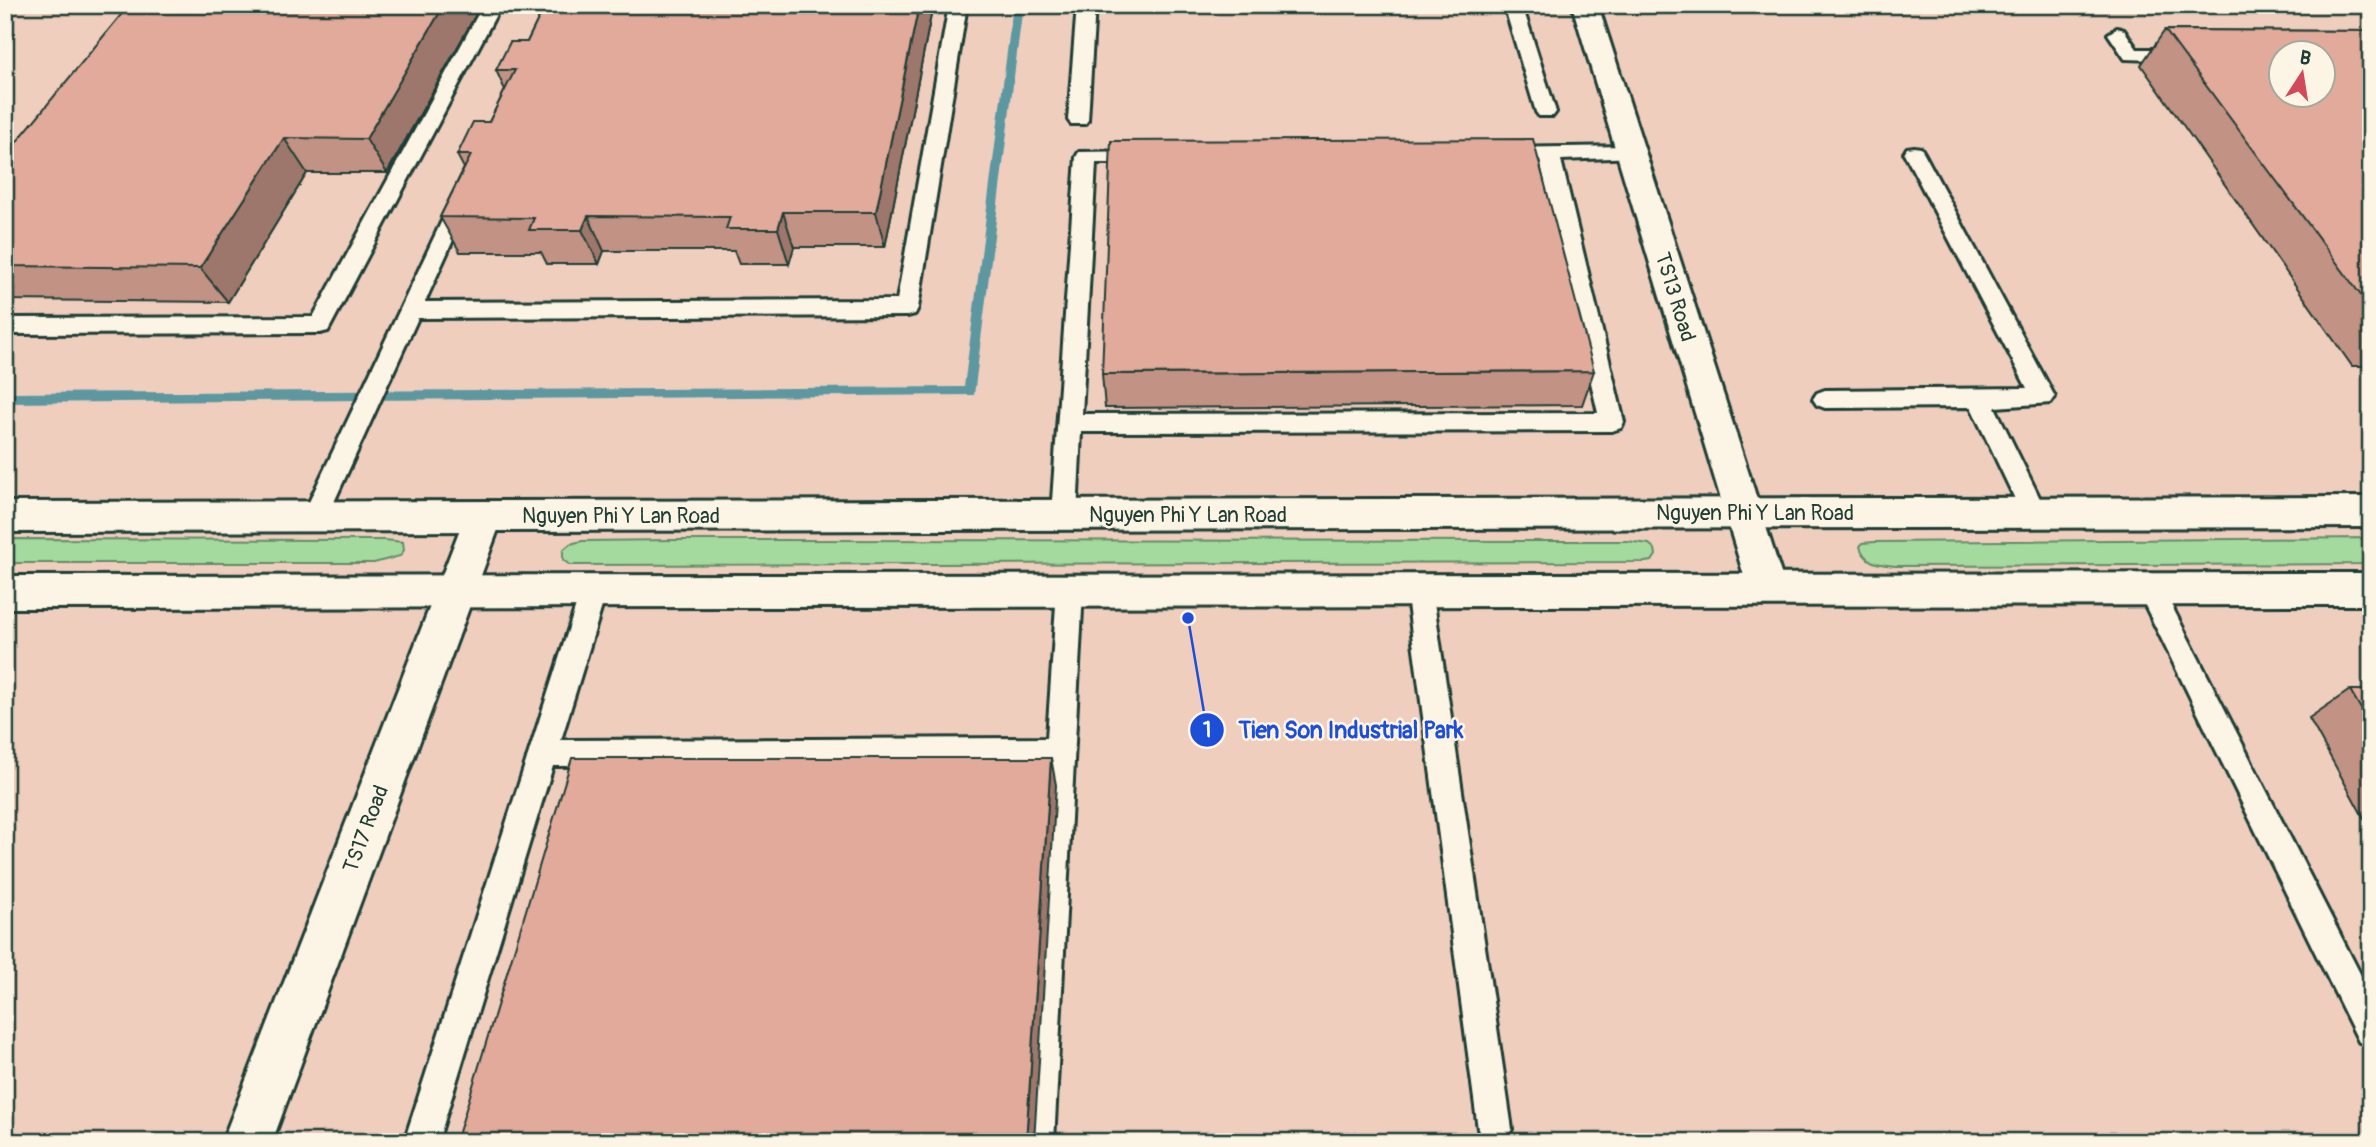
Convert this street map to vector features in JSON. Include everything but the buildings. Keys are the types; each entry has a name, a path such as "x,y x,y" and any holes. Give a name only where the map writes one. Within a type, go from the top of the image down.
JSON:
{"main road":[{"name":"TS13 Road","path":"1585,5 1767,589"},
{"name":"Nguyen Phi Y Lan Road","path":"5,517 2371,512"},
{"name":"TS17 Road","path":"247,1142 484,516"},
{"path":"5,592 2371,589"}],"lane":[{"path":"5,326 320,325 492,5"},
{"path":"411,310 907,308 958,5"},
{"path":"1077,120 1086,5"},
{"path":"1513,5 1546,112"},
{"path":"2117,34 2132,55 2200,55"},
{"path":"1481,154 1629,152"},
{"path":"1070,423 1612,422 1549,153"},
{"path":"1825,400 2043,397 1914,153"},
{"path":"1064,515 1086,157 1168,156"},
{"path":"315,517 469,183"},
{"path":"1979,398 2034,513"},
{"path":"1419,589 1495,1129"},
{"path":"2150,589 2371,1030"},
{"path":"421,1142 594,590"},
{"path":"1037,1142 1070,590"},
{"path":"543,752 1060,751"}],"shaded area":[{"path":"5,5 2371,5 2371,1142 5,1142"}],"green space":[{"path":"2371,538 2371,564 1895,566 1869,560 1860,547 1862,543 1875,542"},
{"path":"5,539 385,540 403,542 404,550 400,556 374,563 5,563"},
{"path":"582,541 1627,541 1649,544 1655,549 1656,555 1652,561 1645,562 570,565 563,560 563,550 570,544"}],"waterway":[{"path":"5,398 970,392 1018,5"}],"place":[{"name":"Tien Son Industrial Park","path":"1188,618"}]}
